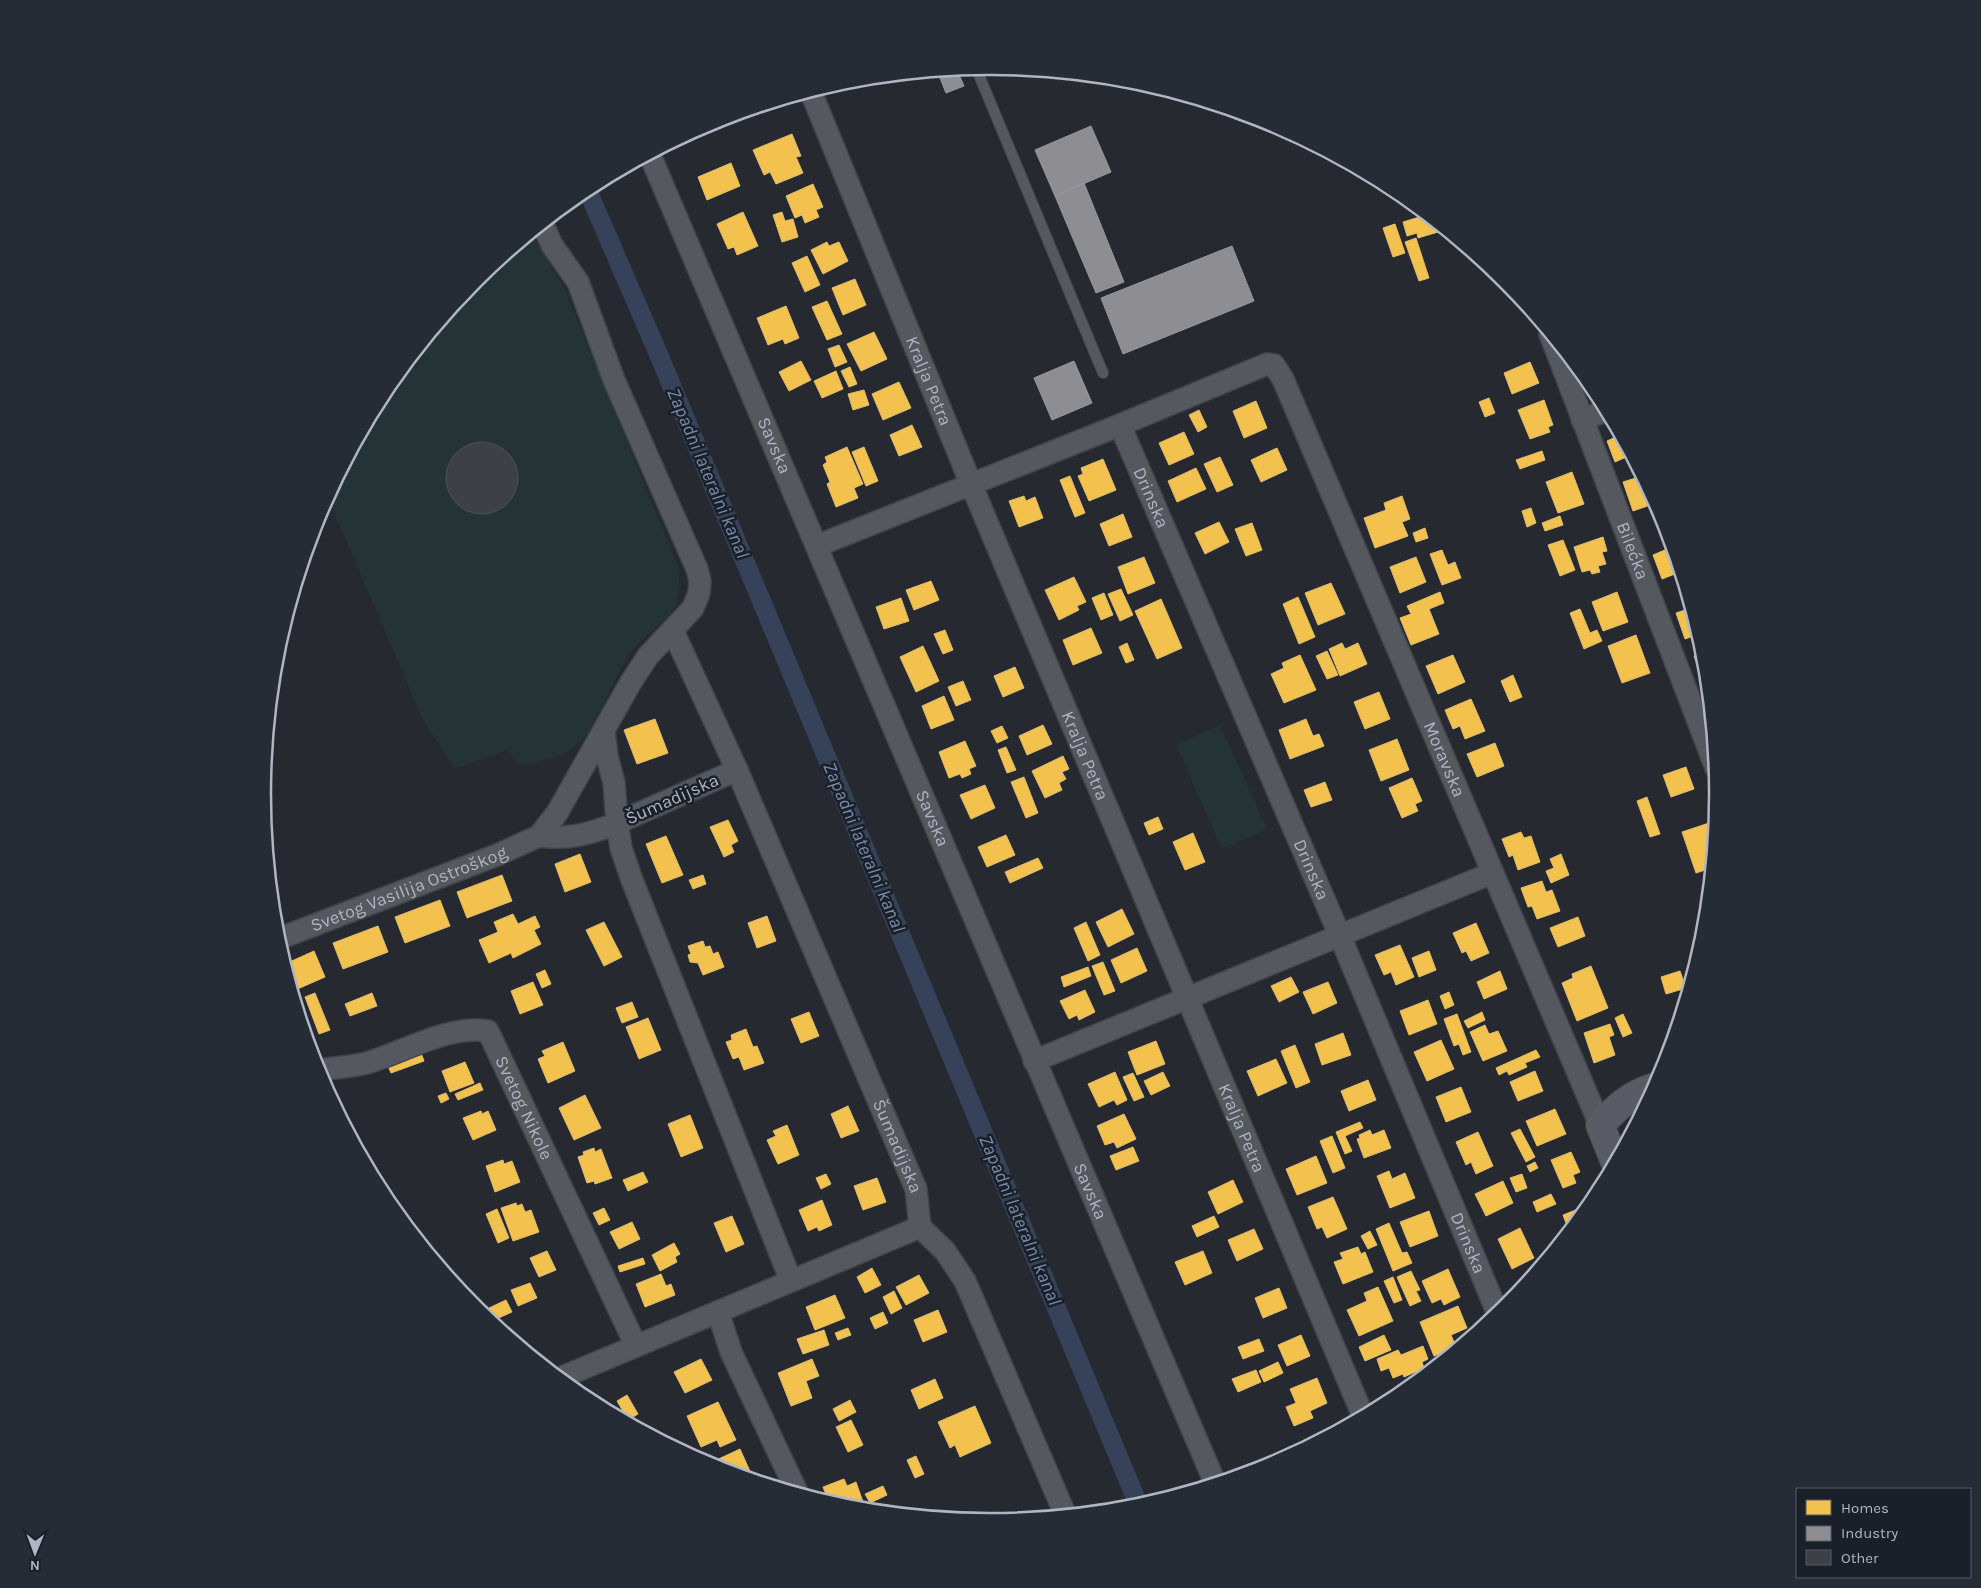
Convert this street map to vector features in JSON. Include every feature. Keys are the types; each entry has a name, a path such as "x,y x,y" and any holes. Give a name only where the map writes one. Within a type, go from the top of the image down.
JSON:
{"street":[{"name":"Kralja Petra","path":"813,97 971,484 1361,1410"},
{"name":"Savska","path":"652,160 818,546 1034,1061 1213,1478"},
{"path":"546,230 552,245 578,282 614,380 697,568 700,581 699,593 692,608 673,632 648,656 604,731 557,813 539,836 559,839 597,832 617,823 614,783 607,756 604,731"},
{"name":"Bilećka","path":"1556,350 1708,747"},
{"name":"Moravska","path":"1120,425 1266,364 1274,364 1283,379 1612,1155"},
{"path":"1582,420 1599,413"},
{"path":"818,546 1120,425"},
{"name":"Drinska","path":"1120,425 1340,936 1495,1306"},
{"name":"Šumadijska","path":"673,632 737,770 916,1189 920,1227"},
{"name":"Šumadijska","path":"737,770 617,823 621,848 632,880 791,1281"},
{"name":"Svetog Vasilija Ostroškog","path":"286,936 497,856 539,836"},
{"path":"1034,1061 1492,872"},
{"name":"Svetog Nikole","path":"326,1069 366,1063 456,1032 478,1029 488,1031 636,1346"},
{"path":"1600,1125 1626,1101 1644,1092"},
{"path":"568,1375 920,1227 945,1251 965,1281 1063,1509"},
{"path":"718,1312 731,1352 794,1486"}],"lane":[{"path":"979,75 1103,373"}],"shaded area":[{"path":"534,239 565,290 679,569 677,602 672,613 637,645 628,657 600,712 584,737 561,756 541,762 519,765 507,750 455,769 422,718 332,507 368,434 420,356 482,286 516,253"},
{"path":"1220,725 1267,829 1222,849 1176,745"}],"building: Homes":[{"path":"792,134 801,156 796,157 803,173 776,184 770,172 764,175 753,150"},
{"path":"731,163 740,186 707,200 698,177"},
{"path":"813,184 823,207 816,210 819,217 805,223 802,215 795,218 786,196"},
{"path":"743,212 758,246 737,255 734,247 728,249 717,224"},
{"path":"782,212 785,221 793,219 798,237 782,242 773,215"},
{"path":"1419,217 1438,232 1418,238 1417,233 1407,236 1403,222"},
{"path":"1395,224 1405,253 1393,257 1383,228"},
{"path":"1416,238 1429,278 1419,281 1405,242"},
{"path":"827,242 829,246 839,242 848,261 823,274 811,250"},
{"path":"807,256 820,285 805,292 792,263"},
{"path":"855,279 866,305 843,315 832,288"},
{"path":"827,301 842,334 827,340 812,307"},
{"path":"786,306 799,338 785,344 783,339 768,345 757,318"},
{"path":"874,332 887,359 861,371 847,344"},
{"path":"839,345 847,362 835,367 828,349"},
{"path":"801,361 811,380 789,391 779,372"},
{"path":"1530,362 1539,383 1512,394 1504,373"},
{"path":"850,367 857,384 849,387 841,371"},
{"path":"836,371 843,389 822,398 814,381"},
{"path":"899,382 911,408 883,420 872,394"},
{"path":"864,390 869,405 853,410 848,394"},
{"path":"1489,398 1495,413 1485,417 1479,402"},
{"path":"1544,400 1553,425 1548,427 1550,432 1530,439 1518,410"},
{"path":"1256,401 1267,428 1244,438 1233,411"},
{"path":"1199,410 1207,427 1198,432 1189,415"},
{"path":"912,425 922,447 899,456 890,435"},
{"path":"1184,432 1194,454 1169,465 1159,443"},
{"path":"1614,438 1625,458 1615,462 1607,441"},
{"path":"847,447 863,484 854,488 858,498 836,507 827,484 830,482 823,465 827,462 825,457"},
{"path":"864,447 878,481 866,486 852,452"},
{"path":"1277,448 1287,470 1261,482 1251,460"},
{"path":"1542,451 1545,460 1520,469 1516,460"},
{"path":"1220,457 1233,485 1217,492 1204,464"},
{"path":"1103,459 1116,490 1089,501 1078,476 1083,474 1081,468"},
{"path":"1196,468 1206,489 1177,502 1168,481"},
{"path":"1572,472 1584,504 1558,513 1546,482"},
{"path":"1070,476 1085,513 1075,517 1060,480"},
{"path":"1636,478 1649,506 1633,511 1623,482"},
{"path":"1024,496 1026,501 1035,497 1043,518 1019,527 1009,501"},
{"path":"1402,496 1410,519 1402,522 1408,536 1375,548 1364,518 1386,510 1384,503"},
{"path":"1531,508 1536,523 1527,527 1522,511"},
{"path":"1123,514 1132,537 1109,546 1100,524"},
{"path":"1560,516 1563,525 1545,531 1542,523"},
{"path":"1219,522 1229,542 1205,554 1195,533"},
{"path":"1252,523 1262,550 1246,556 1235,529"},
{"path":"1425,528 1428,538 1416,542 1413,533"},
{"path":"1603,537 1607,551 1602,552 1606,564 1598,566 1600,572 1592,574 1590,570 1582,572 1574,547"},
{"path":"1563,540 1575,570 1560,576 1548,545"},
{"path":"1666,549 1674,574 1662,579 1653,555"},
{"path":"1442,550 1448,565 1455,562 1461,578 1442,585 1430,554"},
{"path":"1144,557 1155,583 1128,594 1118,567"},
{"path":"1416,557 1426,582 1400,593 1390,567"},
{"path":"1074,577 1086,602 1077,606 1079,610 1059,620 1045,590"},
{"path":"931,581 939,600 914,610 906,590"},
{"path":"1331,583 1345,614 1318,625 1305,593"},
{"path":"1121,589 1133,615 1120,621 1108,594"},
{"path":"1440,592 1444,603 1429,609 1439,634 1411,645 1400,618 1411,614 1407,606"},
{"path":"1617,592 1628,622 1603,631 1592,602"},
{"path":"1104,593 1113,615 1101,620 1092,598"},
{"path":"1298,597 1315,637 1299,644 1283,604"},
{"path":"901,598 909,621 884,629 876,607"},
{"path":"1161,599 1182,648 1157,659 1135,611"},
{"path":"1580,609 1590,633 1597,630 1602,641 1584,649 1570,613"},
{"path":"1685,610 1692,637 1685,639 1676,613"},
{"path":"1091,628 1102,653 1073,665 1063,640"},
{"path":"945,630 953,650 943,654 934,634"},
{"path":"1636,635 1650,673 1622,683 1608,646"},
{"path":"1127,643 1134,660 1126,663 1119,647"},
{"path":"1342,643 1345,649 1358,643 1367,664 1340,676 1329,649"},
{"path":"923,646 939,681 916,692 900,657"},
{"path":"1327,651 1338,675 1327,679 1316,656"},
{"path":"1300,655 1316,690 1284,703 1271,674 1284,668 1282,663"},
{"path":"1453,655 1465,682 1438,694 1426,666"},
{"path":"1015,667 1024,688 1003,697 994,676"},
{"path":"1513,675 1522,697 1510,702 1501,681"},
{"path":"963,681 971,700 956,706 948,687"},
{"path":"1379,692 1390,719 1365,729 1354,702"},
{"path":"944,696 954,720 931,729 922,706"},
{"path":"1471,699 1485,731 1465,739 1460,726 1453,729 1445,710"},
{"path":"655,719 668,753 637,764 624,730"},
{"path":"1306,719 1313,736 1319,734 1324,746 1290,759 1279,730"},
{"path":"1043,725 1052,744 1027,755 1019,736"},
{"path":"1002,726 1008,738 997,743 991,731"},
{"path":"1397,739 1409,770 1381,781 1369,750"},
{"path":"965,741 976,766 969,769 971,774 962,778 960,774 949,778 939,752"},
{"path":"1495,743 1504,766 1477,777 1467,754"},
{"path":"1006,747 1016,770 1007,773 998,750"},
{"path":"1063,756 1069,769 1062,772 1066,779 1059,783 1062,790 1045,798 1032,771"},
{"path":"1686,767 1694,789 1671,797 1663,775"},
{"path":"1024,777 1038,813 1026,818 1011,782"},
{"path":"1412,778 1422,801 1415,804 1418,811 1402,818 1389,788"},
{"path":"1325,782 1332,800 1311,807 1304,790"},
{"path":"985,785 995,808 971,819 960,795"},
{"path":"1647,797 1660,834 1650,837 1637,801"},
{"path":"1158,817 1163,829 1149,835 1144,823"},
{"path":"728,820 738,841 731,845 734,852 724,857 710,827"},
{"path":"1709,823 1705,870 1696,873 1682,832"},
{"path":"1521,832 1524,838 1531,836 1540,862 1518,870 1513,855 1509,857 1502,839"},
{"path":"1193,833 1205,862 1185,870 1173,842"},
{"path":"1006,835 1015,855 987,867 978,847"},
{"path":"666,836 683,875 662,883 646,844"},
{"path":"580,854 591,882 565,892 555,864"},
{"path":"1561,854 1569,875 1551,883 1546,871 1554,868 1550,859"},
{"path":"1038,858 1043,868 1010,883 1005,872"},
{"path":"502,875 512,901 467,918 457,892"},
{"path":"703,875 706,884 693,889 689,880"},
{"path":"1542,881 1546,892 1552,890 1560,911 1537,919 1532,906 1528,907 1521,888"},
{"path":"440,900 450,926 405,943 395,917"},
{"path":"1122,909 1134,934 1108,947 1096,922"},
{"path":"513,914 518,924 535,916 540,927 534,930 541,944 513,958 511,953 489,963 479,940 498,932 494,922"},
{"path":"767,916 776,941 757,948 748,923"},
{"path":"1578,917 1585,936 1558,947 1550,928"},
{"path":"604,922 622,957 604,966 586,930"},
{"path":"1086,922 1100,955 1088,961 1074,928"},
{"path":"1476,923 1489,953 1471,961 1466,951 1462,953 1453,933"},
{"path":"378,926 388,952 343,969 333,943"},
{"path":"703,941 705,947 710,946 713,954 718,952 724,967 703,975 698,963 690,962 688,955 691,954 688,946"},
{"path":"1400,945 1414,977 1396,985 1391,972 1384,975 1375,955"},
{"path":"1137,948 1147,971 1121,983 1111,960"},
{"path":"314,951 325,977 299,989 291,961"},
{"path":"1429,951 1436,970 1419,977 1412,958"},
{"path":"1103,962 1115,991 1104,995 1092,966"},
{"path":"1591,966 1608,1008 1577,1021 1562,983 1573,978 1572,974"},
{"path":"1088,967 1091,976 1064,987 1061,977"},
{"path":"545,970 551,984 542,988 536,974"},
{"path":"1500,971 1507,989 1484,999 1477,982"},
{"path":"1680,971 1684,983 1682,989 1666,994 1661,977"},
{"path":"1291,977 1299,992 1279,1002 1271,986"},
{"path":"533,982 543,1005 520,1014 511,991"},
{"path":"1328,982 1337,1003 1313,1014 1303,992"},
{"path":"1085,990 1095,1012 1079,1020 1077,1015 1069,1019 1060,1001"},
{"path":"1449,992 1454,1005 1445,1009 1440,996"},
{"path":"315,993 330,1030 319,1034 305,997"},
{"path":"372,993 377,1006 350,1016 345,1004"},
{"path":"1428,1000 1437,1024 1409,1035 1400,1011"},
{"path":"632,1002 638,1017 622,1023 616,1008"},
{"path":"809,1012 819,1036 801,1043 791,1019"},
{"path":"1482,1012 1485,1020 1468,1028 1464,1021"},
{"path":"1457,1014 1471,1052 1463,1055 1459,1044 1454,1046 1444,1019"},
{"path":"1623,1014 1632,1033 1623,1037 1615,1018"},
{"path":"648,1018 661,1050 639,1059 626,1027"},
{"path":"1610,1024 1614,1035 1609,1037 1615,1055 1594,1063 1584,1033"},
{"path":"1485,1025 1489,1034 1498,1031 1507,1051 1483,1061 1470,1032"},
{"path":"746,1029 753,1047 757,1046 764,1063 744,1070 739,1057 733,1059 726,1042 732,1040 731,1035"},
{"path":"1343,1033 1351,1055 1322,1065 1315,1044"},
{"path":"1441,1040 1454,1069 1427,1081 1414,1052"},
{"path":"1156,1041 1165,1064 1137,1075 1128,1052"},
{"path":"563,1042 575,1071 548,1083 538,1059 545,1056 542,1051"},
{"path":"1295,1045 1310,1082 1296,1088 1281,1051"},
{"path":"1536,1050 1540,1057 1525,1063 1527,1067 1509,1075 1507,1071 1499,1075 1496,1068"},
{"path":"421,1053 424,1061 391,1073 388,1066"},
{"path":"1276,1059 1287,1083 1258,1096 1247,1071"},
{"path":"465,1062 474,1083 450,1092 442,1071"},
{"path":"1535,1071 1543,1091 1518,1101 1510,1082"},
{"path":"1115,1072 1127,1100 1117,1105 1114,1100 1099,1107 1088,1084"},
{"path":"1163,1072 1170,1086 1151,1095 1144,1081"},
{"path":"1133,1073 1144,1097 1134,1101 1123,1077"},
{"path":"1368,1080 1376,1100 1349,1111 1341,1091"},
{"path":"480,1083 483,1090 458,1100 455,1094"},
{"path":"1461,1087 1471,1112 1446,1122 1436,1097"},
{"path":"446,1093 449,1099 441,1103 438,1096"},
{"path":"585,1095 601,1128 574,1140 559,1108"},
{"path":"848,1106 859,1131 841,1138 831,1114"},
{"path":"1555,1109 1566,1134 1537,1146 1526,1121"},
{"path":"481,1111 482,1114 488,1111 496,1130 473,1140 463,1118"},
{"path":"1124,1114 1136,1139 1117,1148 1114,1142 1105,1145 1097,1126"},
{"path":"690,1115 703,1148 681,1157 668,1124"},
{"path":"1360,1122 1363,1128 1345,1136 1352,1151 1345,1154 1336,1132"},
{"path":"787,1125 799,1155 778,1164 767,1140 776,1136 773,1131"},
{"path":"1520,1129 1535,1157 1526,1162 1511,1133"},
{"path":"1370,1130 1372,1135 1384,1130 1391,1148 1364,1158 1357,1139 1360,1138 1359,1135"},
{"path":"1478,1132 1493,1166 1476,1174 1471,1162 1466,1165 1456,1142"},
{"path":"1332,1136 1345,1168 1333,1173 1320,1141"},
{"path":"1133,1147 1139,1161 1116,1170 1110,1156"},
{"path":"594,1148 595,1152 601,1149 612,1178 595,1184 594,1181 587,1183 578,1157 584,1155 583,1152"},
{"path":"1571,1152 1580,1172 1573,1175 1576,1183 1563,1188 1551,1160"},
{"path":"1316,1156 1327,1183 1297,1195 1286,1169"},
{"path":"503,1160 504,1164 512,1161 520,1182 495,1192 486,1166"},
{"path":"1535,1162 1538,1168 1530,1172 1527,1166"},
{"path":"1389,1171 1392,1179 1405,1173 1415,1198 1390,1208 1377,1176"},
{"path":"643,1172 648,1182 628,1191 623,1180"},
{"path":"826,1174 831,1184 821,1189 816,1178"},
{"path":"1522,1174 1527,1188 1516,1192 1510,1178"},
{"path":"877,1178 886,1202 863,1210 854,1186"},
{"path":"1233,1180 1243,1202 1218,1214 1208,1192"},
{"path":"1503,1181 1513,1203 1486,1216 1475,1194"},
{"path":"1551,1194 1556,1204 1537,1212 1533,1202"},
{"path":"1333,1197 1347,1229 1327,1238 1322,1227 1317,1229 1308,1207"},
{"path":"822,1200 832,1225 819,1231 817,1227 808,1231 799,1210"},
{"path":"516,1203 517,1206 522,1204 525,1212 531,1210 539,1232 513,1241 501,1208"},
{"path":"604,1208 610,1220 599,1225 593,1213"},
{"path":"497,1209 509,1238 498,1243 486,1214"},
{"path":"1576,1210 1566,1224 1563,1215"},
{"path":"1429,1211 1438,1236 1410,1247 1400,1222"},
{"path":"732,1216 744,1244 726,1252 714,1223"},
{"path":"1214,1216 1219,1227 1197,1237 1192,1226"},
{"path":"632,1222 640,1239 619,1249 610,1232"},
{"path":"1389,1223 1402,1253 1407,1252 1412,1263 1393,1271 1376,1229"},
{"path":"1520,1228 1534,1258 1512,1269 1498,1239"},
{"path":"1254,1229 1263,1249 1237,1261 1228,1240"},
{"path":"1370,1231 1377,1245 1368,1249 1361,1236"},
{"path":"674,1243 680,1254 675,1257 677,1262 660,1271 652,1255"},
{"path":"1358,1247 1361,1254 1365,1252 1373,1272 1343,1284 1334,1262 1343,1259 1340,1253"},
{"path":"547,1251 556,1270 539,1277 530,1258"},
{"path":"1203,1251 1212,1273 1185,1285 1175,1262"},
{"path":"643,1258 645,1264 620,1272 618,1266"},
{"path":"872,1268 881,1285 865,1293 857,1277"},
{"path":"1448,1269 1460,1297 1444,1305 1441,1299 1432,1303 1422,1281"},
{"path":"1411,1271 1420,1290 1416,1291 1421,1301 1410,1306 1397,1277"},
{"path":"661,1274 666,1286 671,1284 675,1295 645,1307 636,1284"},
{"path":"919,1275 929,1293 906,1305 896,1287"},
{"path":"1393,1277 1402,1300 1394,1303 1384,1281"},
{"path":"530,1283 537,1298 518,1306 511,1290"},
{"path":"1378,1287 1393,1321 1359,1336 1347,1310 1367,1301 1364,1293"},
{"path":"1279,1288 1287,1308 1263,1318 1255,1298"},
{"path":"894,1291 902,1308 891,1314 883,1297"},
{"path":"835,1295 845,1318 815,1330 806,1307"},
{"path":"506,1300 512,1312 498,1318 489,1308"},
{"path":"1458,1306 1467,1328 1451,1335 1454,1343 1443,1352 1434,1356 1420,1322"},
{"path":"938,1310 947,1332 923,1342 914,1320"},
{"path":"883,1312 888,1323 875,1329 870,1318"},
{"path":"848,1328 851,1335 838,1340 835,1333"},
{"path":"824,1330 829,1345 803,1354 797,1339"},
{"path":"1301,1335 1310,1356 1287,1366 1278,1345"},
{"path":"1384,1335 1391,1350 1365,1361 1359,1347"},
{"path":"1259,1339 1264,1351 1243,1359 1238,1347"},
{"path":"1423,1346 1428,1359 1422,1362 1424,1367 1404,1377 1403,1374 1393,1378 1389,1368 1381,1371 1377,1359 1398,1350 1401,1355"},
{"path":"701,1359 712,1380 685,1393 674,1372"},
{"path":"812,1359 819,1376 806,1381 812,1398 791,1406 778,1373"},
{"path":"1278,1362 1283,1373 1264,1382 1259,1371"},
{"path":"1256,1370 1261,1382 1238,1392 1232,1379"},
{"path":"1317,1378 1327,1403 1310,1411 1313,1418 1294,1426 1286,1407 1296,1403 1290,1389"},
{"path":"935,1379 943,1398 919,1409 911,1390"},
{"path":"627,1395 638,1414 631,1417 624,1412 617,1401"},
{"path":"850,1400 856,1412 839,1421 833,1409"},
{"path":"718,1402 736,1440 720,1447 717,1440 701,1447 687,1416"},
{"path":"975,1406 991,1443 960,1457 955,1445 950,1448 938,1422"},
{"path":"851,1420 863,1445 848,1452 836,1427"},
{"path":"740,1449 750,1472 718,1459"},
{"path":"916,1456 924,1474 915,1478 907,1460"},
{"path":"844,1479 847,1486 856,1482 863,1501 826,1494 823,1487"},
{"path":"883,1486 887,1495 871,1503 865,1494"}],"building: Industry":[{"path":"960,76 964,86 946,93 940,77"},
{"path":"1091,126 1111,172 1055,196 1035,150"},
{"path":"1084,183 1124,282 1096,293 1055,196"},
{"path":"1232,246 1254,301 1123,354 1101,298"},
{"path":"1074,361 1092,403 1052,420 1034,378"}],"building: Other":[{"path":"482,442 502,448 512,458 518,478 512,498 502,508 482,514 462,508 452,498 446,478 452,458 462,448"}],"waterway":[{"name":"Zapadni lateralni kanal","path":"590,197 658,353 1136,1498"}]}
